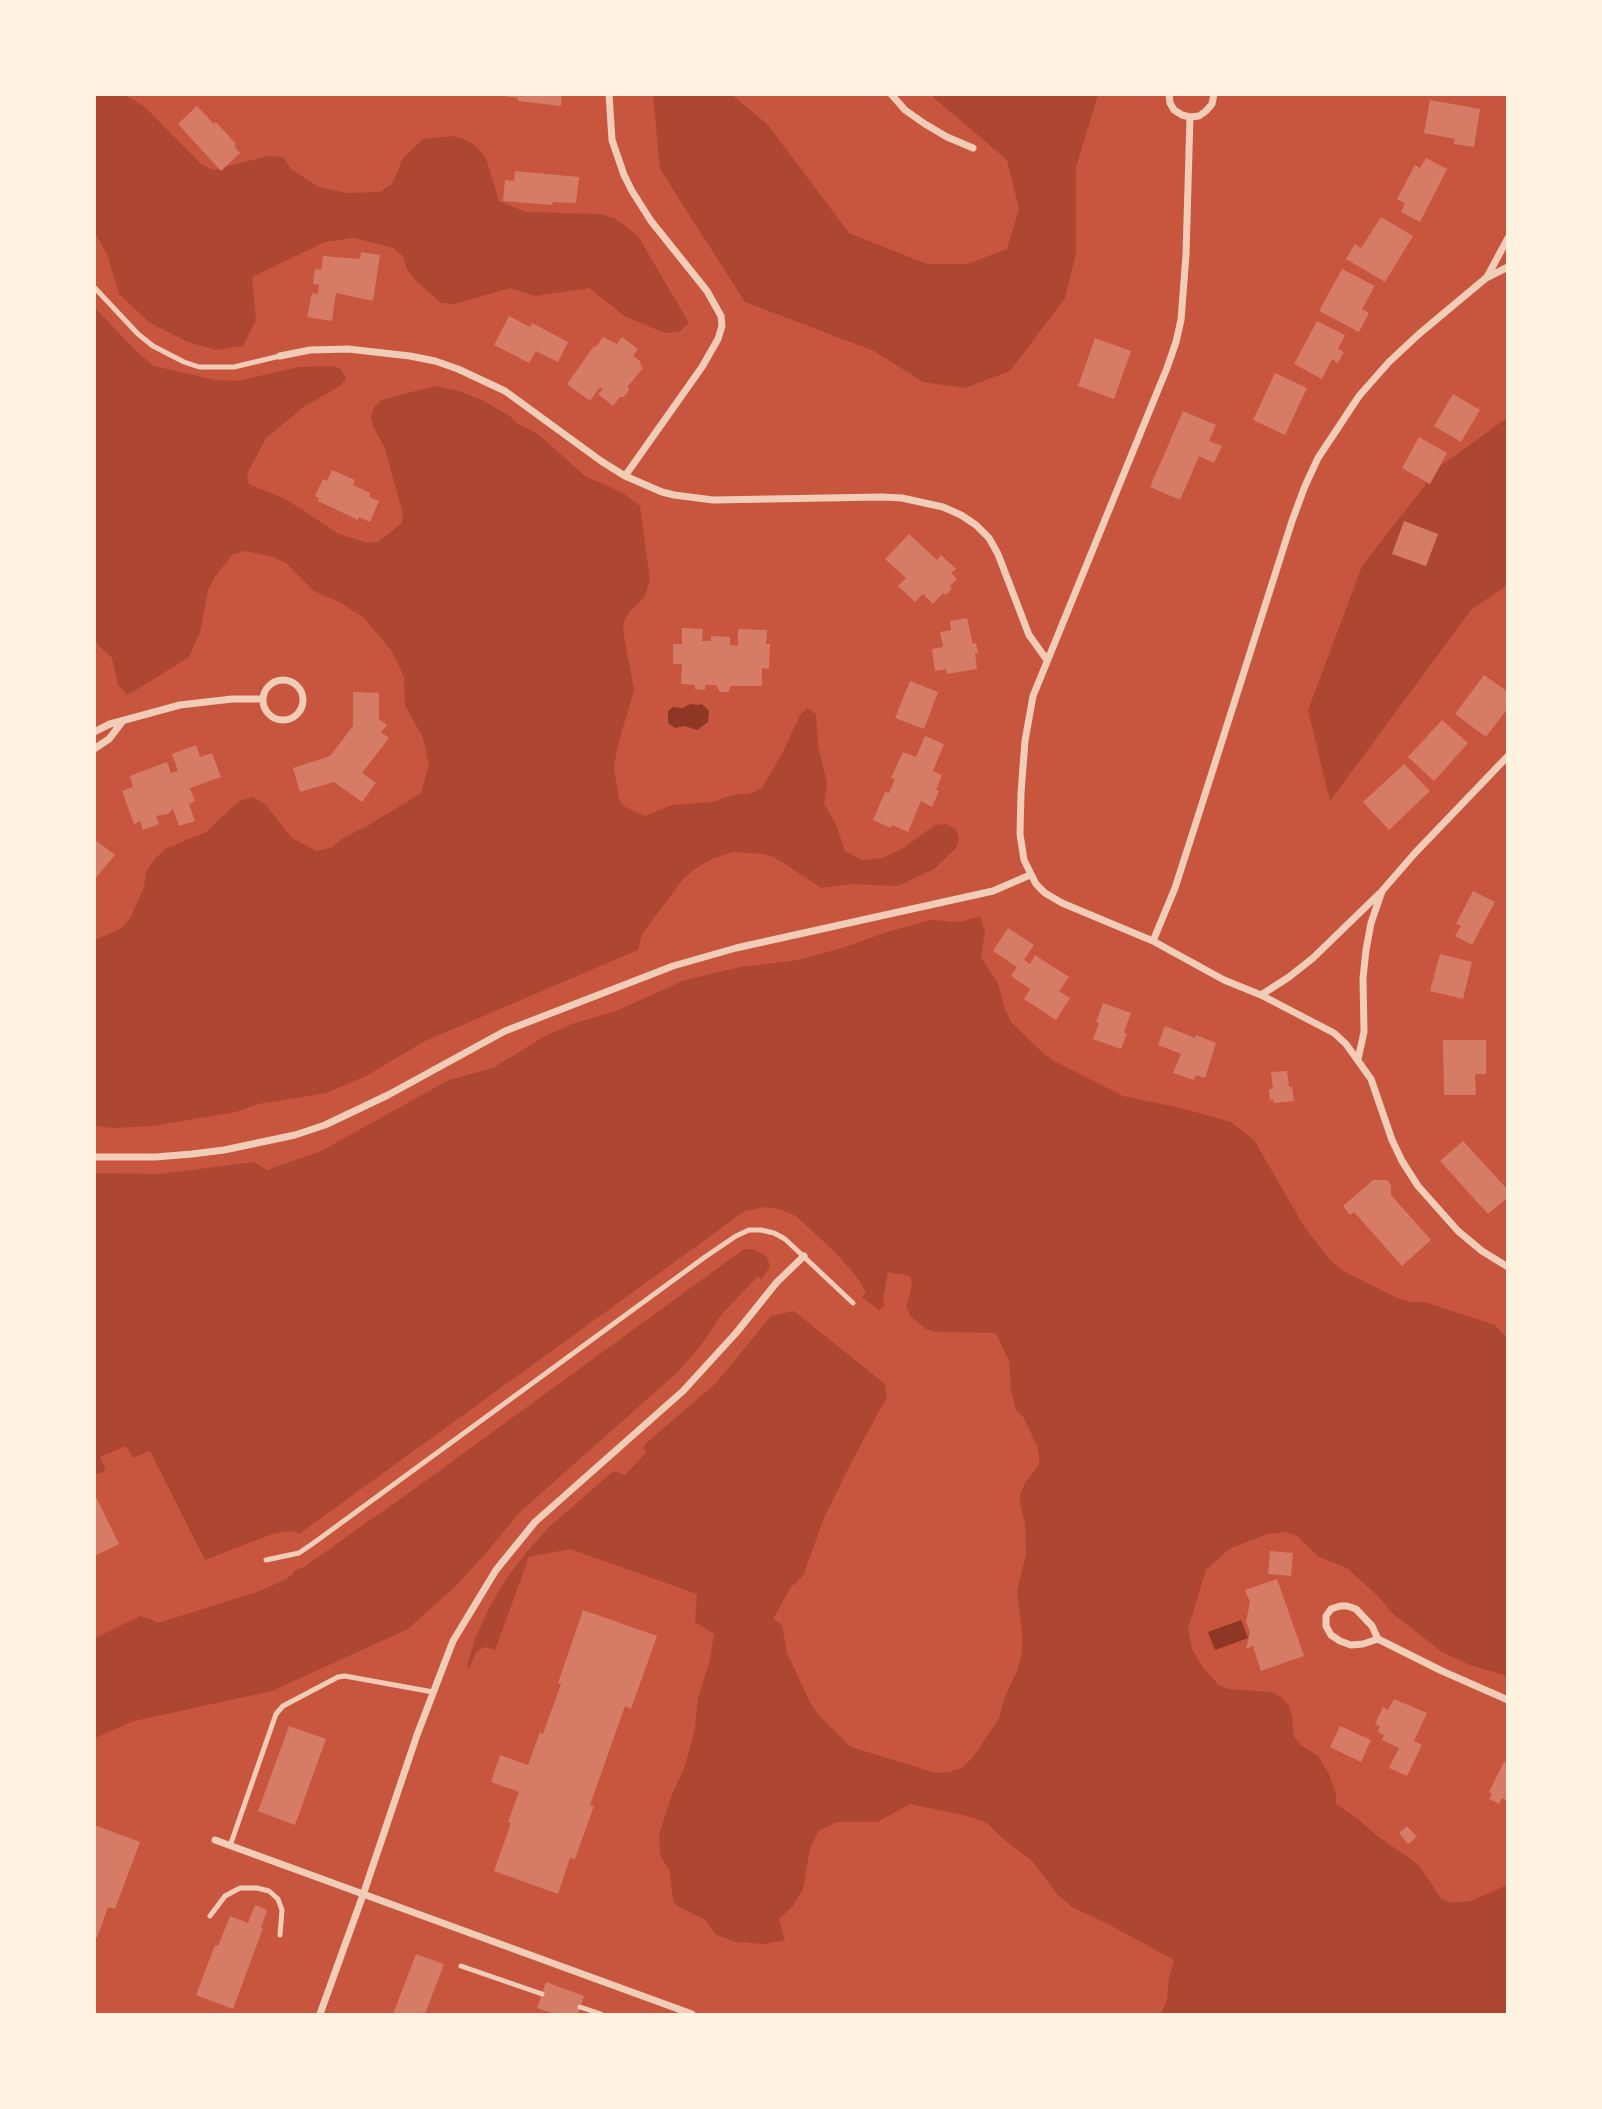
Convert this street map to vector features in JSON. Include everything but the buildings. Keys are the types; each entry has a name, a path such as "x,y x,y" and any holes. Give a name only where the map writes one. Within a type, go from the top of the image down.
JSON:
{"street":[{"path":"608,94 612,140 624,175 651,221 707,291 721,316 722,326 719,339 702,367 625,476"},
{"path":"891,94 905,110 925,124 973,148"},
{"path":"1168,94 1174,110 1190,117 1199,116 1206,111 1212,104 1214,94"},
{"path":"1190,117 1186,255 1181,320 1176,342 1033,696 1025,741 1020,834 1024,860 1030,875 1045,893 1062,903 1153,941 1334,1033 1346,1044 1371,1079 1383,1118 1402,1161 1418,1186 1458,1231 1507,1267"},
{"path":"1486,278 1507,238"},
{"path":"1153,941 1175,888 1202,807 1292,521 1318,458 1359,396 1390,362 1486,278 1507,267"},
{"path":"280,356 310,350 348,349 410,356 458,369 505,391 625,476 662,492 690,499 881,497 924,502 952,511 976,525 989,538 998,554 1029,635 1047,660"},
{"path":"284,680 298,686 303,701 297,714 282,719 268,713 263,699 269,685 284,680"},
{"path":"94,732 110,724 189,704 263,699"},
{"path":"94,750 110,739 122,722"},
{"path":"1261,995 1313,958 1382,891 1507,756"},
{"path":"94,1157 192,1154 295,1135 388,1095 505,1031 673,966 736,948 993,891 1030,875"},
{"path":"1358,1059 1364,1032 1363,978 1366,950 1371,923 1382,891"},
{"path":"320,2014 453,1641 496,1570 529,1529 552,1506 683,1391 804,1256"},
{"path":"1378,1639 1351,1645 1340,1641 1326,1626 1326,1616 1331,1609 1340,1606 1356,1609 1372,1626 1378,1639 1507,1700"},
{"path":"215,1840 692,2014"}],"lane":[{"path":"94,287 138,334 153,346 184,362 207,367 234,367 280,356"},
{"path":"267,1560 299,1553 736,1236 749,1230 774,1233 785,1239 853,1303"},
{"path":"230,1846 276,1714 283,1706 338,1677 345,1676 433,1692"},
{"path":"210,1916 225,1896 240,1888 269,1891 278,1899 282,1910 280,1935"},
{"path":"461,1966 542,1994"},
{"path":"580,2007 601,2014"}],"shaded area":[{"path":"94,95 125,95 145,107 200,163 213,170 268,156 283,157 291,169 319,187 347,193 380,192 392,184 403,158 423,139 451,136 465,139 477,147 486,158 499,201 526,212 600,214 614,218 638,236 689,323 679,332 665,333 626,317 589,288 535,296 510,288 455,304 441,303 415,280 407,269 403,256 393,248 354,238 325,242 252,277 256,320 243,346 216,350 188,342 150,323 119,294 107,254 95,233"},
{"path":"653,95 732,95 767,124 849,233 927,264 967,264 1007,249 1019,209 1007,160 933,95 1098,95 1076,167 1076,253 1065,298 1010,371 965,388 923,382 874,351 745,302 660,169"},
{"path":"94,307 154,366 216,380 237,381 299,367 332,366 341,369 346,379 340,386 305,406 266,438 247,474 249,484 287,500 339,534 368,543 378,542 402,523 403,514 384,446 371,418 374,407 381,400 435,386 456,390 484,401 538,434 585,476 623,493 640,506 650,580 644,598 629,612 624,621 623,631 634,690 614,768 619,799 625,807 645,816 672,805 713,802 762,788 800,715 807,708 816,714 818,745 827,783 824,804 835,822 845,851 862,860 882,858 902,849 935,825 946,824 956,829 959,839 956,848 934,869 898,886 851,884 821,888 774,857 764,854 733,852 714,858 683,879 642,934 638,950 425,1041 366,1076 326,1093 258,1104 236,1112 154,1126 95,1126 95,940 120,929 130,919 144,887 146,872 154,860 165,849 206,832 239,801 253,797 265,804 292,838 317,851 332,847 421,793 429,765 423,738 405,705 404,677 392,651 364,618 341,603 314,591 286,563 273,557 245,551 232,555 208,590 200,632 189,657 128,695 118,685 112,658 95,642"},
{"path":"1507,418 1507,585 1471,610 1330,801 1308,710 1362,566 1440,466"},
{"path":"690,704 702,704 709,711 708,722 697,730 685,726 675,728 668,723 668,711 673,707 683,708"},
{"path":"980,916 985,931 981,958 997,981 1011,1022 1043,1053 1123,1096 1231,1122 1254,1140 1305,1228 1331,1261 1343,1271 1395,1297 1410,1302 1424,1302 1495,1325 1507,1338 1507,1676 1470,1665 1442,1652 1392,1613 1379,1597 1347,1568 1319,1557 1297,1536 1287,1532 1267,1534 1229,1549 1206,1570 1188,1629 1192,1649 1203,1668 1219,1685 1229,1689 1272,1692 1282,1698 1289,1706 1294,1737 1318,1756 1329,1774 1336,1794 1336,1804 1418,1864 1441,1898 1450,1903 1471,1901 1507,1885 1507,2014 1161,2014 1167,2000 1174,1960 1072,1907 1057,1894 1033,1862 987,1823 910,1804 877,1822 837,1822 818,1831 810,1849 803,1889 793,1906 779,1919 785,1940 766,1944 735,1942 715,1934 706,1920 679,1907 673,1901 670,1872 660,1855 659,1835 671,1797 685,1766 714,1634 695,1622 697,1594 570,1549 529,1557 495,1650 485,1647 477,1651 469,1668 467,1666 489,1608 525,1554 548,1528 611,1473 615,1471 625,1475 646,1453 643,1448 645,1444 716,1383 771,1316 794,1311 885,1384 887,1397 824,1518 803,1576 791,1587 773,1619 782,1625 787,1653 819,1716 851,1747 936,1773 950,1772 963,1767 973,1757 999,1718 1022,1652 1017,1591 1026,1554 1025,1523 1020,1495 1025,1483 1039,1465 1039,1455 1024,1418 1016,1410 1011,1391 1009,1361 996,1333 935,1332 926,1329 911,1317 906,1306 912,1286 910,1276 888,1272 883,1299 885,1306 879,1310 862,1297 866,1292 837,1254 796,1216 779,1209 765,1207 745,1211 299,1534 294,1531 275,1533 205,1560 150,1451 133,1458 126,1446 100,1457 106,1470 98,1474 95,1472 95,1173 159,1174 254,1162 267,1170 321,1151 449,1080 493,1068 545,1036 572,1024 616,1011 685,980 741,967 798,960 930,920 960,922"},
{"path":"744,1249 754,1249 767,1257 770,1266 762,1279 757,1277 722,1314 679,1371 520,1512 458,1584 408,1629 272,1691 134,1721 95,1738 95,1638 140,1616 156,1623 161,1622 260,1591 284,1580 424,1482"},
{"path":"1241,1620 1248,1638 1215,1650 1208,1632"}]}
